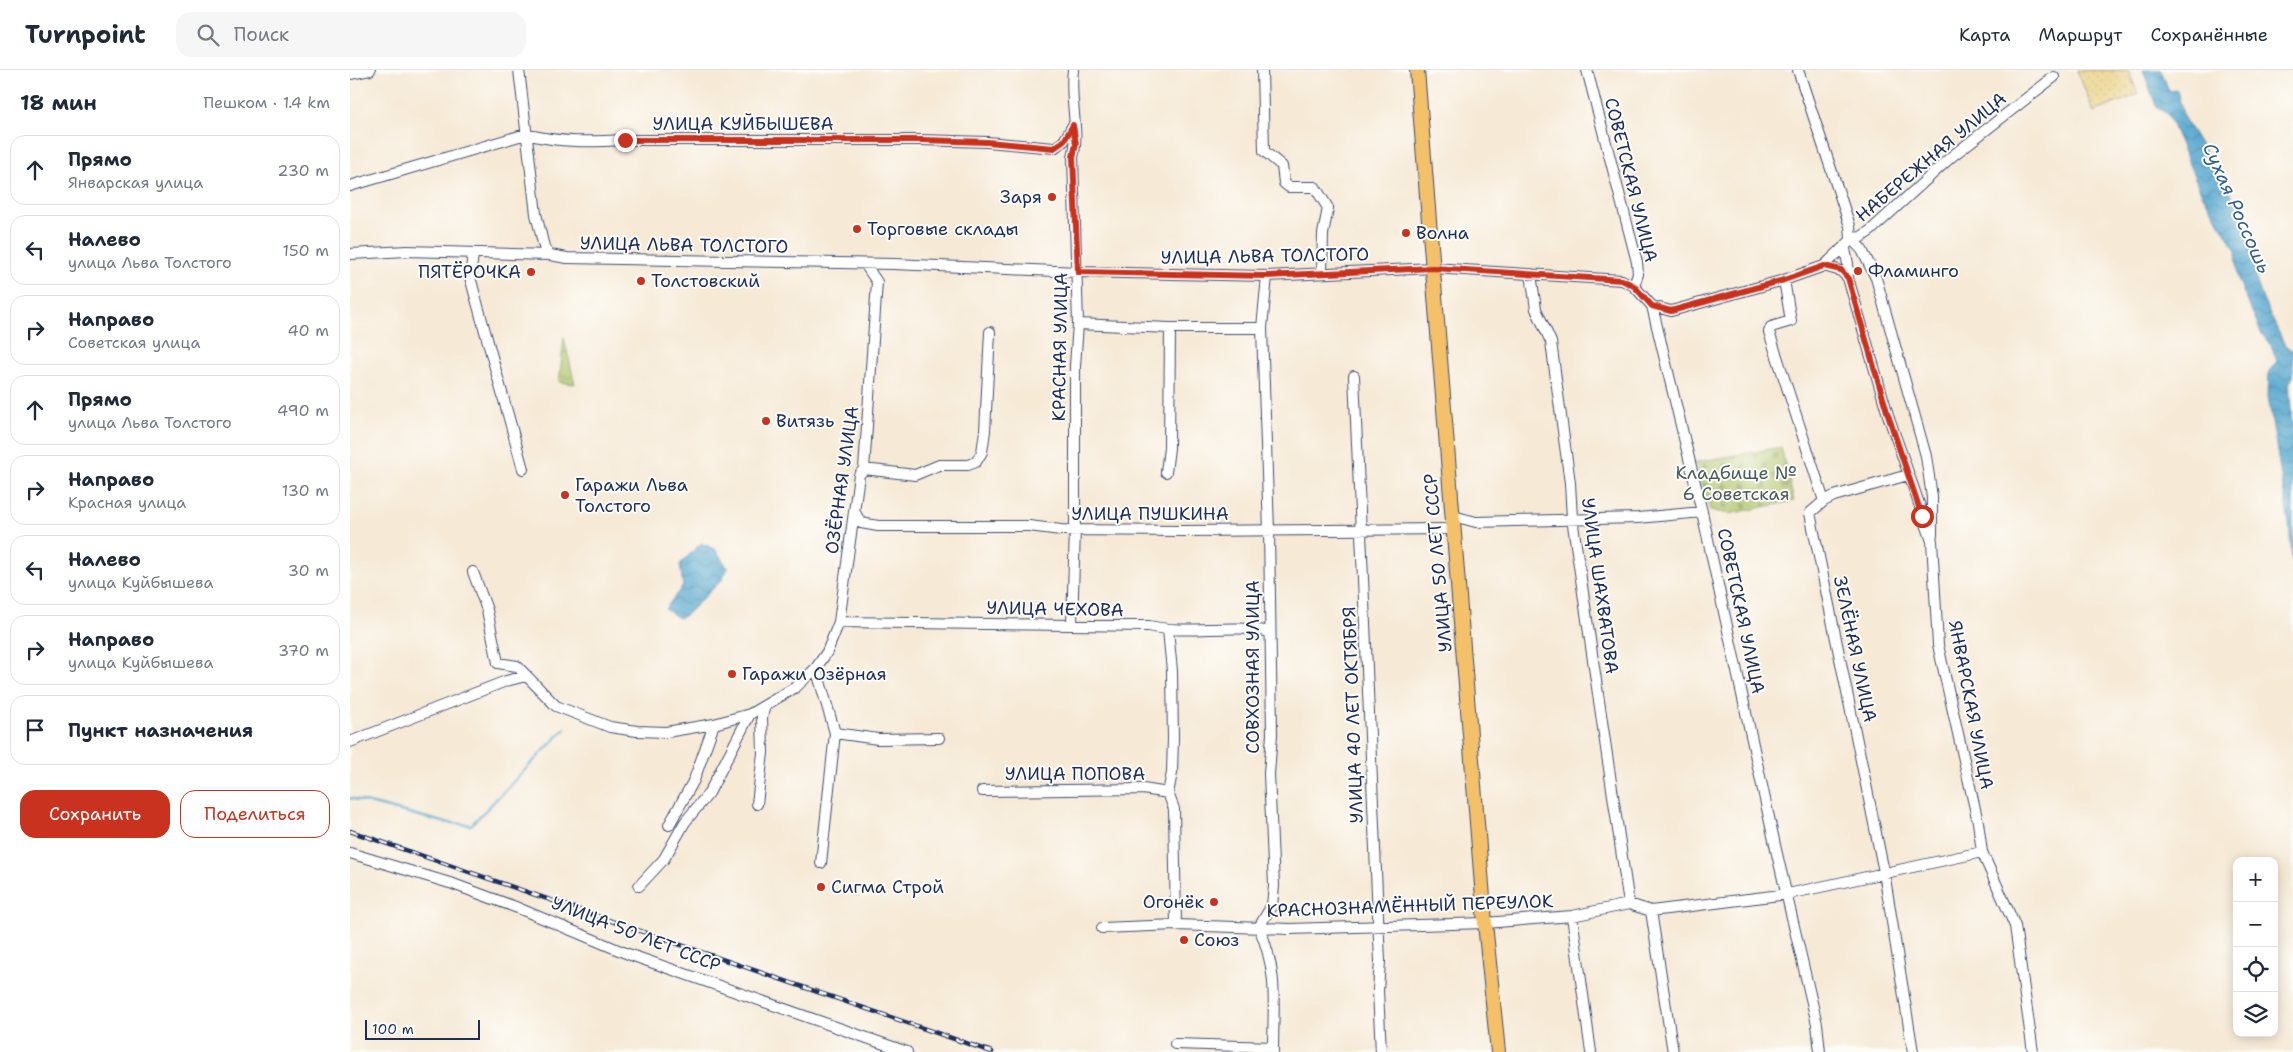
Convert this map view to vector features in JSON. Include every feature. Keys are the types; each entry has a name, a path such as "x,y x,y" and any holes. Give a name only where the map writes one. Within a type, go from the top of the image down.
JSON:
{"main road":[{"name":"УЛИЦА 50 ЛЕТ СССР","path":"1417,70 1485,923 1498,1052"}],"street":[{"path":"350,74 370,70"},
{"path":"519,70 536,214 544,247 550,255"},
{"name":"КРАСНАЯ УЛИЦА","path":"1072,625 1075,529 1075,366 1078,324 1078,272 1073,157 1076,144 1071,83 1073,70"},
{"path":"1262,70 1264,151 1282,166 1284,183 1290,187 1315,187 1328,208 1323,234 1322,273"},
{"name":"СОВЕТСКАЯ УЛИЦА","path":"1587,70 1638,262 1638,274 1634,286 1652,306 1702,512 1777,854 1788,894 1788,909 1799,941 1817,1024 1820,1052"},
{"path":"1652,306 1671,311 1784,280 1824,266 1845,249 1851,238 1850,226 1798,70"},
{"name":"НАБЕРЕЖНАЯ УЛИЦА","path":"1851,238 1860,237 1870,231 1951,157 2054,77"},
{"name":"УЛИЦА КУЙБЫШЕВА","path":"526,134 552,141 589,142 625,140 921,140 987,142 1054,148 1064,141 1073,125"},
{"path":"350,186 526,134"},
{"path":"1851,238 1862,250 1876,278 1926,456 1932,497 1932,541"},
{"name":"ЯНВАРСКАЯ УЛИЦА","path":"1845,249 1848,278 1908,475 1932,541 1938,645 1978,822 1982,852 2015,926 2033,1052"},
{"name":"УЛИЦА ЛЬВА ТОЛСТОГО","path":"350,254 407,251 473,255 550,255 567,258 894,264 1078,272 1266,276 1433,268 1622,280 1634,286"},
{"path":"473,255 470,277 524,468"},
{"path":"865,264 877,282 894,264"},
{"path":"1824,266 1841,270 1848,278"},
{"name":"УЛИЦА ШАХВАТОВА","path":"1531,274 1536,309 1551,342 1572,518 1629,904"},
{"name":"СОВХОЗНАЯ УЛИЦА","path":"1259,927 1272,905 1274,886 1269,774 1272,734 1269,531 1262,328 1266,276"},
{"path":"1784,280 1791,321 1771,327 1769,332 1824,501 1834,496 1908,475"},
{"name":"ОЗЁРНАЯ УЛИЦА","path":"714,724 750,714 796,687 816,668 827,652 839,622 859,475 864,469 877,282"},
{"path":"1078,324 1170,328 1262,328"},
{"path":"1166,472 1169,448 1170,328"},
{"path":"864,469 915,475 939,465 968,465 976,462 982,452 985,431 990,332"},
{"name":"УЛИЦА 40 ЛЕТ ОКТЯБРЯ","path":"1354,376 1378,927 1381,1052"},
{"name":"ЗЕЛЁНАЯ УЛИЦА","path":"1824,501 1810,513 1884,872 1913,1052"},
{"name":"УЛИЦА ПУШКИНА","path":"854,511 861,524 878,526 1028,526 1061,530 1269,531 1362,531 1444,527 1453,522 1638,518 1702,512"},
{"path":"473,572 487,610 498,663 517,666 556,706 610,727 637,731 666,732 714,724 694,780 669,825"},
{"name":"УЛИЦА ЧЕХОВА","path":"839,622 1149,626 1168,630 1254,628 1270,632"},
{"path":"1168,630 1172,671 1173,739 1172,773 1168,793 1174,810 1176,925"},
{"path":"816,668 835,733 821,863"},
{"path":"350,742 506,681 526,676"},
{"path":"758,804 763,753 762,717 765,705"},
{"path":"639,886 664,859 685,822 709,793 750,714"},
{"path":"835,733 878,739 939,738"},
{"name":"УЛИЦА ПОПОВА","path":"982,790 1143,789 1168,793"},
{"name":"КРАСНОЗНАМЁННЫЙ ПЕРЕУЛОК","path":"1102,928 1176,925 1289,929 1485,923 1572,916 1629,904 1651,911 1788,894 1982,852"},
{"name":"УЛИЦА 50 ЛЕТ СССР","path":"350,853 462,888 518,908 628,954 907,1052"},
{"path":"1651,911 1673,1052"},
{"path":"1572,916 1591,1052"},
{"path":"1175,1044 1273,1050 1274,980 1269,951 1259,927"}],"sand":[{"path":"2077,70 2128,70 2138,94 2094,112"}],"green space":[{"path":"564,338 575,384 559,382"},
{"name":"Кладбище № 6 Советская","path":"1781,447 1794,501 1729,514 1710,510 1696,462"}],"water":[{"name":"Сухая Россошь","path":"2143,70 2161,70 2169,91 2177,90 2184,118 2235,201 2251,236 2256,280 2264,302 2285,345 2293,351 2293,377 2289,383 2293,438 2293,572 2289,524 2268,397 2269,371 2277,361 2272,347 2261,333 2238,279 2236,251 2200,190 2168,115 2156,106"},
{"path":"701,543 715,549 728,568 722,580 686,615 679,618 665,609 683,586 680,564"}],"waterway":[{"path":"350,798 443,822 471,825 565,729"}],"railway":[{"path":"350,831 992,1052"}],"place":[{"name":"Заря","path":"1052,197"},
{"name":"Торговые склады","path":"857,229"},
{"name":"Волна","path":"1406,233"},
{"name":"Фламинго","path":"1858,271"},
{"name":"ПЯТЁРОЧКА","path":"531,272"},
{"name":"Толстовский","path":"641,281"},
{"name":"Витязь","path":"766,421"},
{"name":"Гаражи Льва Толстого","path":"565,495"},
{"name":"Гаражи Озёрная","path":"732,674"},
{"name":"Сигма Строй","path":"821,887"},
{"name":"Огонёк","path":"1214,902"},
{"name":"Союз","path":"1184,940"}],"route":[{"path":"625,140 773,142 921,140 987,142 1054,148 1064,141 1073,125 1076,144 1073,157 1074,230 1078,272 1266,276 1433,268 1505,272 1622,280 1634,286 1652,306 1671,311 1784,280 1824,266 1841,270 1848,278 1888,415 1922,516"}]}
